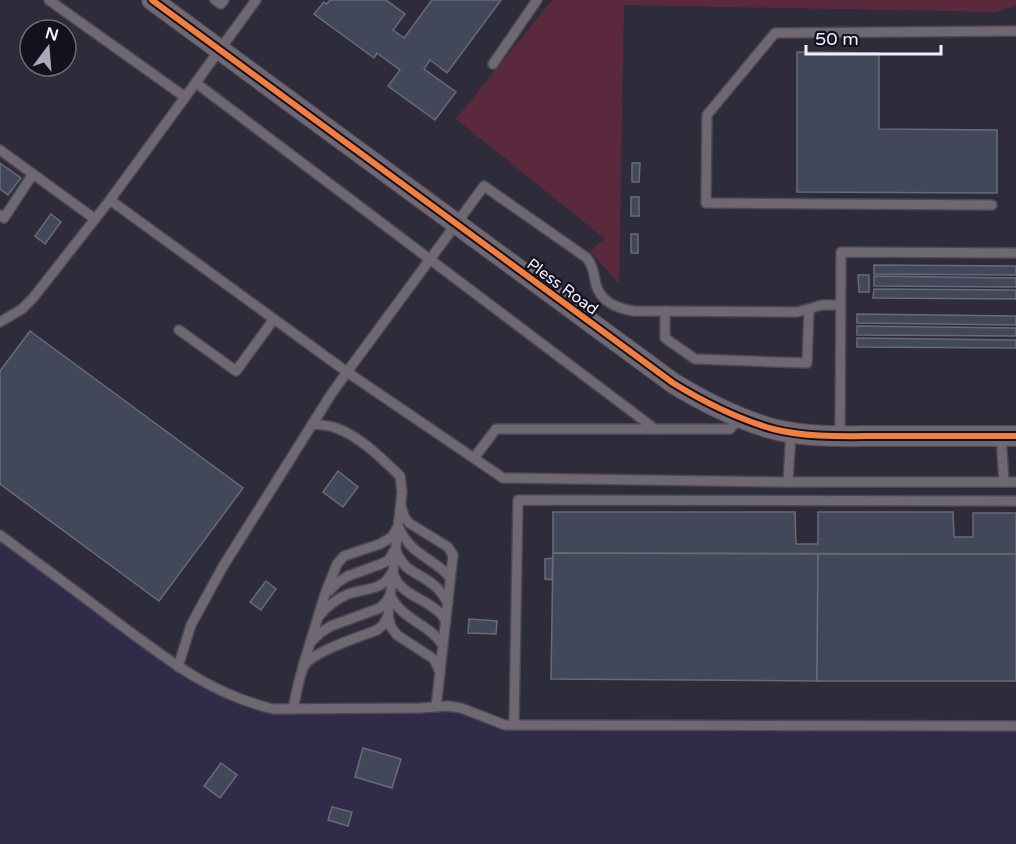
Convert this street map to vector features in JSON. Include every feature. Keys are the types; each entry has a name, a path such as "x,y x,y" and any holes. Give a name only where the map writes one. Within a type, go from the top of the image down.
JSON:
{"street":[{"name":"Pless Road","path":"152,0 673,383 695,396 741,417 775,429 807,434 1009,436"}],"lane":[{"path":"49,0 185,97"},
{"path":"215,0 221,4 224,0"},
{"path":"0,322 22,309 33,298 110,200 256,0"},
{"path":"493,64 537,0"},
{"path":"992,205 706,203 707,115 775,33 1016,31"},
{"path":"196,83 655,429"},
{"path":"0,150 95,219"},
{"path":"0,215 4,218 33,174"},
{"path":"178,667 191,625 222,568 312,424 347,372 484,186 587,258 594,267 598,289 604,298 623,310 797,312 822,304 840,305"},
{"path":"110,200 347,372 503,478 1016,482"},
{"path":"840,436 840,252 1016,253"},
{"path":"664,312 665,339 695,359 807,363 809,309"},
{"path":"179,330 236,371 274,319"},
{"path":"474,458 496,429 730,429 741,417"},
{"path":"312,424 334,427 355,437 382,458 400,476 402,492 388,616 391,627 397,635 434,659 440,672"},
{"path":"788,482 790,431"},
{"path":"1004,482 1009,436"},
{"path":"514,725 518,500 1016,501"},
{"path":"400,504 409,523 448,547 453,555 436,707"},
{"path":"398,526 404,540 411,548 444,570 450,577"},
{"path":"293,709 316,622 337,564 345,556 380,544 392,537 398,526"},
{"path":"0,534 178,667 213,688 251,704 273,709 447,706 460,708 505,725 1016,726"},
{"path":"325,594 348,576 389,560 395,549"},
{"path":"395,549 400,562 435,586 448,603"},
{"path":"393,572 402,589 439,612 446,621"},
{"path":"316,622 328,606 349,594 376,588 387,582 393,572"},
{"path":"310,643 331,626 380,608 390,595"},
{"path":"390,595 402,612 427,628 443,645"},
{"path":"303,666 319,653 377,630 388,616"}],"shaded area":[{"path":"552,0 1016,0 1016,6 995,12 624,5 619,284 590,251 605,239 456,119"},
{"path":"0,535 178,667 233,696 293,709 436,707 514,725 1016,726 1016,844 0,844"}],"building":[{"path":"330,0 386,0 405,14 393,30 404,38 432,0 501,0 447,73 430,60 424,69 456,92 435,120 388,86 400,70 377,53 374,58 314,14 324,2 327,4"},
{"path":"797,52 879,53 879,129 997,130 997,193 797,192"},
{"path":"0,163 21,178 8,195 0,189"},
{"path":"632,163 640,163 639,182 632,182"},
{"path":"631,197 639,197 639,216 631,216"},
{"path":"51,214 61,222 45,244 35,236"},
{"path":"631,234 638,234 638,253 631,253"},
{"path":"874,265 1016,266 1016,275 874,274"},
{"path":"858,275 869,275 869,292 859,292"},
{"path":"874,276 1016,278 1016,287 874,286"},
{"path":"874,289 1016,290 1016,299 873,298"},
{"path":"857,314 1016,316 1016,325 857,323"},
{"path":"857,326 1016,328 1016,336 857,335"},
{"path":"30,331 243,488 159,601 0,484 0,371"},
{"path":"857,338 1016,340 1016,348 857,347"},
{"path":"338,471 358,487 343,507 323,492"},
{"path":"553,512 795,512 796,544 818,544 818,512 953,512 954,537 973,537 973,513 1016,513 1016,554 553,553"},
{"path":"553,553 818,554 817,681 551,679"},
{"path":"818,554 1016,554 1016,681 817,681"},
{"path":"553,558 552,580 545,579 545,559"},
{"path":"266,581 276,589 261,610 250,602"},
{"path":"469,619 497,621 496,634 468,633"},
{"path":"363,748 401,759 392,788 355,777"},
{"path":"221,763 237,775 220,798 204,786"},
{"path":"332,807 352,812 348,826 328,820"}],"cycle path":[{"path":"152,0 673,383 709,403 760,425 800,434 1016,436"}]}
